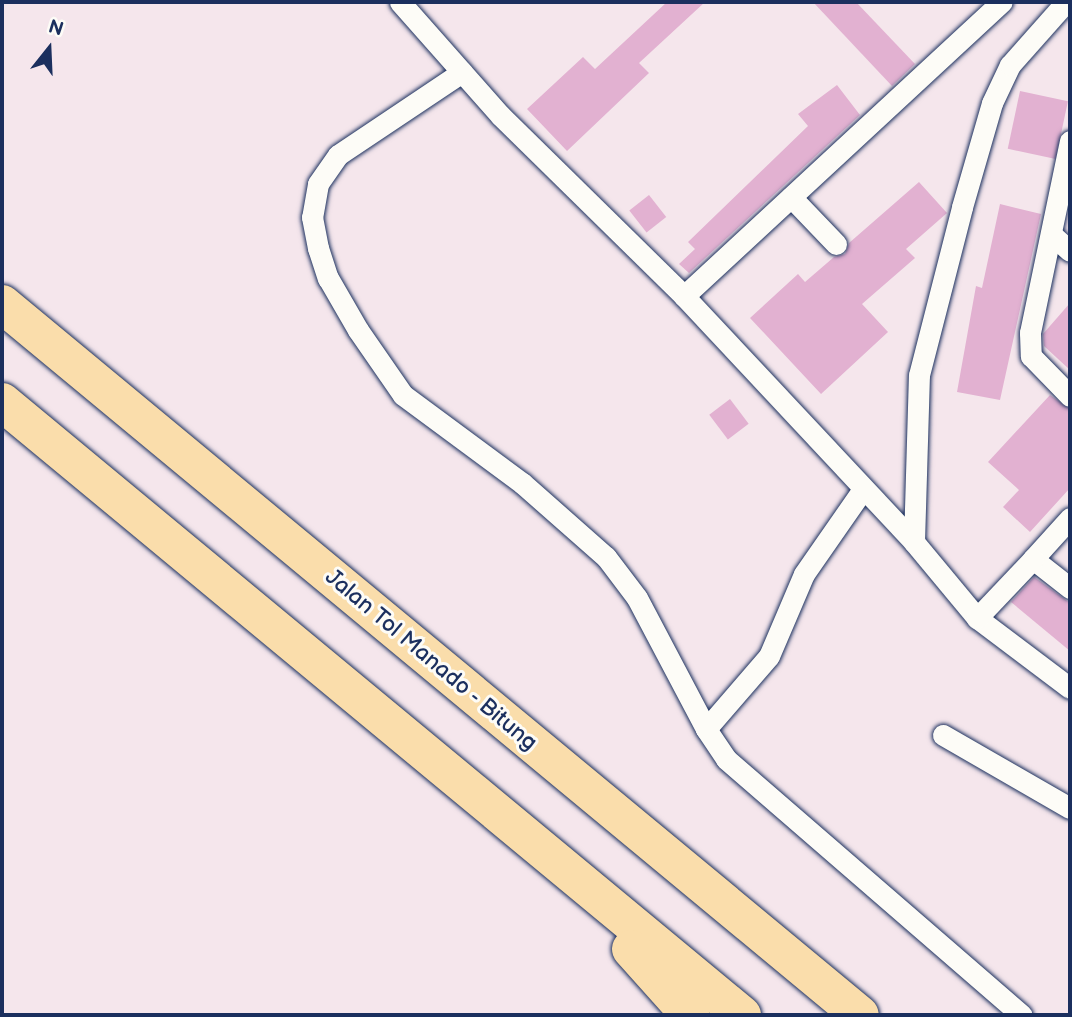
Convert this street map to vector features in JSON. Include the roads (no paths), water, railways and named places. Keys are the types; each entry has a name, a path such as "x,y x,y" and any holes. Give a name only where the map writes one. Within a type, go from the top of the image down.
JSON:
{"highway":[{"name":"Jalan Tol Manado - Bitung","path":"2,304 860,1015"},
{"path":"2,402 742,1015"},
{"path":"548,855 690,1015"}],"street":[{"path":"400,2 462,72 684,296 914,542 977,618 1070,688"},
{"path":"684,296 1002,2"},
{"path":"914,542 919,375 962,207 992,103 1010,65 1066,2"},
{"path":"462,72 338,155 318,184 312,217 328,278 403,395 522,483 606,557 637,598 706,729 726,759 1022,1015"},
{"path":"1070,141 1030,333 1031,356 1070,396"},
{"path":"791,197 836,244"},
{"path":"1051,234 1070,251"},
{"path":"706,729 769,656 804,574 863,489"},
{"path":"977,618 1070,518"},
{"path":"1033,559 1070,588"},
{"path":"943,736 1070,808"}]}
